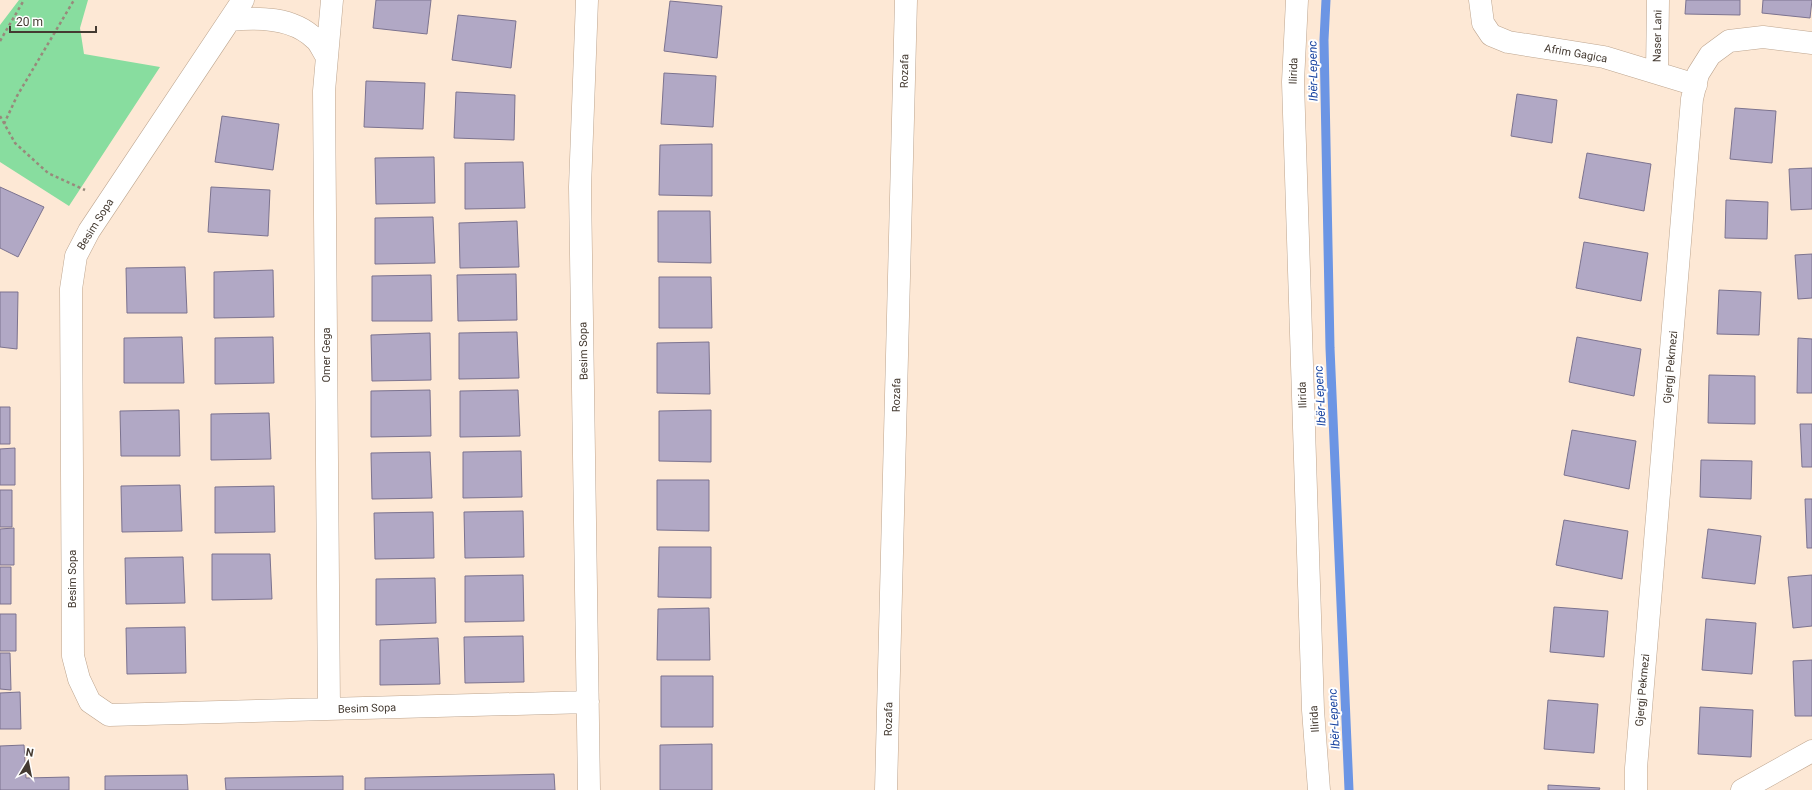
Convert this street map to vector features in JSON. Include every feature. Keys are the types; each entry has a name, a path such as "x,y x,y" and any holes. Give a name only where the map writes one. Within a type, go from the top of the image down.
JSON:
{"street":[{"name":"Besim Sopa","path":"243,0 109,200 89,231 76,256 71,288 72,656 79,679 90,702 109,715 588,702"},
{"name":"Omer Gega","path":"329,709 324,99 332,0"},
{"name":"Besim Sopa","path":"587,0 580,187 589,790"},
{"name":"Rozafa","path":"886,790 906,0"},
{"name":"Ilirida","path":"1297,0 1293,82 1296,201 1313,710 1320,790"},
{"name":"Afrim Gagica","path":"1480,0 1483,23 1491,35 1508,42 1604,57 1696,84"},
{"name":"Naser Lani","path":"1657,73 1658,0"},
{"path":"230,20 253,17 276,20 296,26 316,39 327,57"},
{"name":"Gjergj Pekmezi","path":"1636,790 1636,768 1692,99 1698,74 1710,55 1729,41 1763,38 1812,44"},
{"path":"1742,790 1812,752"}],"path":[{"path":"0,41 24,0"},
{"path":"4,124 17,96 74,0"},
{"path":"0,116 15,143 48,173 109,200"}],"green space":[{"path":"19,0 88,0 80,28 84,54 160,67 69,206 0,162 0,25"}],"building":[{"path":"376,0 431,0 427,34 373,28"},
{"path":"1686,0 1740,0 1740,15 1685,14"},
{"path":"1763,0 1812,0 1810,18 1762,13"},
{"path":"670,1 722,6 717,58 664,51"},
{"path":"458,15 516,21 511,68 452,60"},
{"path":"664,73 716,76 713,127 661,124"},
{"path":"366,81 425,83 423,129 364,127"},
{"path":"456,92 515,95 514,140 454,138"},
{"path":"1517,94 1557,100 1552,143 1511,136"},
{"path":"1735,108 1776,111 1772,163 1730,159"},
{"path":"222,116 279,124 273,170 215,162"},
{"path":"712,144 712,196 659,195 660,145"},
{"path":"1587,153 1651,164 1644,211 1579,198"},
{"path":"434,157 435,203 376,204 375,158"},
{"path":"523,162 525,208 465,209 465,163"},
{"path":"1812,168 1812,209 1791,210 1789,169"},
{"path":"0,187 44,207 18,257 0,248"},
{"path":"211,187 270,190 268,236 208,232"},
{"path":"1726,200 1768,202 1767,239 1725,238"},
{"path":"658,211 710,211 711,263 658,262"},
{"path":"433,217 435,263 375,264 375,218"},
{"path":"517,221 519,267 460,268 459,223"},
{"path":"1584,242 1648,253 1641,301 1576,288"},
{"path":"1812,254 1812,298 1798,299 1795,255"},
{"path":"185,267 187,313 127,313 126,268"},
{"path":"273,270 274,317 214,318 214,272"},
{"path":"516,274 517,320 458,321 457,275"},
{"path":"431,275 432,321 372,321 372,276"},
{"path":"659,277 711,277 712,328 659,328"},
{"path":"1719,290 1761,292 1759,335 1717,334"},
{"path":"0,292 18,292 17,349 0,347"},
{"path":"517,332 519,378 459,379 459,333"},
{"path":"430,333 431,380 372,381 371,335"},
{"path":"182,337 184,383 124,383 124,338"},
{"path":"273,337 274,383 215,384 215,338"},
{"path":"1577,337 1641,349 1634,396 1569,382"},
{"path":"1798,338 1812,339 1812,393 1797,393"},
{"path":"709,342 710,394 657,393 657,343"},
{"path":"1709,375 1755,376 1755,424 1708,423"},
{"path":"430,390 431,436 371,437 371,391"},
{"path":"518,390 520,436 460,437 460,391"},
{"path":"0,407 10,407 10,444 0,444"},
{"path":"179,410 180,456 121,456 120,411"},
{"path":"711,410 711,462 659,461 659,411"},
{"path":"269,413 271,459 211,460 211,414"},
{"path":"1800,424 1812,424 1812,467 1802,467"},
{"path":"1572,430 1636,441 1629,489 1564,475"},
{"path":"15,448 15,485 0,485 0,449"},
{"path":"521,451 522,497 463,498 463,452"},
{"path":"430,452 432,498 372,499 371,453"},
{"path":"1701,460 1752,461 1751,499 1700,497"},
{"path":"657,480 709,480 709,531 657,530"},
{"path":"180,485 182,531 122,532 121,486"},
{"path":"274,486 275,532 215,533 215,487"},
{"path":"0,490 12,490 12,527 0,527"},
{"path":"1805,499 1812,499 1812,548 1807,548"},
{"path":"523,511 524,557 465,558 464,512"},
{"path":"433,512 434,558 375,559 374,513"},
{"path":"1564,520 1628,531 1622,579 1556,565"},
{"path":"14,528 14,565 0,565 0,529"},
{"path":"1708,529 1761,536 1755,584 1702,578"},
{"path":"659,547 711,547 711,598 658,597"},
{"path":"212,554 270,554 272,599 212,600"},
{"path":"183,557 185,603 126,604 125,558"},
{"path":"0,567 11,567 11,604 0,604"},
{"path":"523,575 524,621 465,622 465,576"},
{"path":"1812,575 1812,626 1793,628 1788,577"},
{"path":"435,578 436,623 376,625 376,579"},
{"path":"1554,607 1608,611 1604,657 1550,652"},
{"path":"709,608 710,660 657,660 658,609"},
{"path":"0,614 16,614 16,651 0,651"},
{"path":"1706,619 1756,623 1752,674 1702,670"},
{"path":"185,627 186,673 127,674 126,628"},
{"path":"523,636 524,682 465,683 464,637"},
{"path":"438,638 440,684 380,685 380,640"},
{"path":"0,653 10,653 11,690 0,689"},
{"path":"1812,660 1812,716 1795,716 1793,661"},
{"path":"661,676 713,676 713,727 661,727"},
{"path":"20,692 21,729 0,729 0,693"},
{"path":"1548,700 1598,704 1594,753 1544,749"},
{"path":"1700,707 1753,710 1751,757 1698,754"},
{"path":"712,744 712,790 660,790 660,745"},
{"path":"24,745 26,778 69,777 69,790 0,790 0,746"},
{"path":"554,774 555,790 365,790 365,778"},
{"path":"187,775 188,790 105,790 105,776"},
{"path":"343,776 343,790 226,790 225,778"},
{"path":"1548,785 1600,788 1599,790 1548,790"}],"waterway":[{"name":"Ibër-Lepenc","path":"1326,0 1324,40 1330,348 1349,790"}]}
